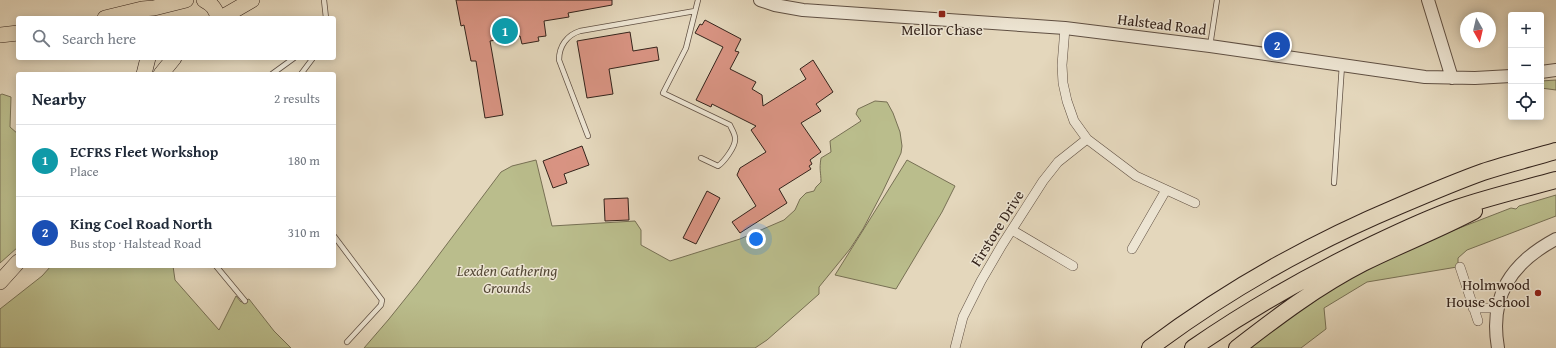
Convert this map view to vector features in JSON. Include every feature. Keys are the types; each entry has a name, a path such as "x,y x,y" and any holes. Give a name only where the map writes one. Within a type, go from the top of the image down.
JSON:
{"highway":[{"path":"1150,348 1209,306 1259,275 1329,237 1438,189 1483,172 1556,151"},
{"path":"1193,348 1228,324 1274,296 1345,258 1397,233 1457,208 1556,180"},
{"path":"1237,348 1288,309 1330,281 1363,263 1459,219 1507,194"}],"main road":[{"path":"113,16 142,9 151,13 186,0"},
{"path":"204,0 214,7 218,16"},
{"path":"223,16 252,0"},
{"path":"0,35 16,33"},
{"path":"144,72 148,60"},
{"path":"163,72 172,60"},
{"path":"0,282 16,264"}],"street":[{"name":"Halstead Road","path":"760,0 775,5 803,10 1065,28 1210,46 1425,77 1452,78 1508,76"},
{"path":"1428,0 1452,78"},
{"path":"1065,28 1062,65 1063,83 1074,121 1087,139 1136,176 1195,203"},
{"path":"1544,72 1556,70"},
{"name":"Firstore Drive","path":"955,348 963,317 981,281 1012,230 1043,181 1058,162 1087,139"},
{"path":"1132,249 1166,190"},
{"path":"1012,230 1073,266"},
{"path":"1498,348 1496,326 1497,308 1502,293 1516,268 1525,259 1538,248 1556,239"},
{"path":"1460,267 1478,321"},
{"path":"1473,308 1497,308"}],"lane":[{"path":"324,0 326,16"},
{"path":"698,0 686,48 663,93 730,125 736,141 724,162 718,166 701,158"},
{"path":"1210,46 1217,0"},
{"path":"588,136 559,60 560,50 567,38 573,33 580,31 696,11"},
{"path":"275,72 291,60"},
{"path":"302,72 312,60"},
{"path":"1334,184 1342,66"},
{"path":"336,239 382,300 381,305 347,342"},
{"path":"218,268 245,301"}],"green space":[{"path":"1556,80 1556,90 1544,88 1544,81"},
{"path":"2,94 11,97 10,127 16,132 16,249 0,263 0,95"},
{"name":"Lexden Gathering Grounds","path":"875,101 887,102 900,132 902,146 901,153 882,193 863,229 850,249 819,287 819,294 767,340 755,348 364,348 417,284 501,172 512,166 536,160 552,226 635,221 641,230 641,245 670,261 740,239 784,220 795,210 800,199 806,193 814,191 821,182 821,158 831,152 830,141 861,121 856,114 858,109"},
{"path":"907,160 955,186 942,212 896,289 835,275"},
{"path":"1556,195 1556,216 1467,250 1458,258 1457,267 1367,282 1324,308 1326,329 1301,348 1241,348 1318,297 1380,262 1431,239 1511,208 1516,209 1519,206"},
{"path":"49,268 173,268 175,280 219,330 236,296 241,302 249,299 274,331 291,348 0,348 0,309 42,276"}],"building":[{"path":"456,0 612,0 612,5 568,13 569,17 544,21 546,36 538,37 539,41 522,44 520,36 490,41 503,115 485,118 476,61 471,61 464,25 461,26"},
{"path":"705,20 741,39 735,51 739,52 730,69 756,82 752,89 762,95 763,106 806,79 800,69 813,60 833,92 816,104 821,111 801,123 821,152 810,160 812,164 809,166 811,169 779,189 787,203 740,233 732,222 756,206 737,175 740,168 766,152 751,130 756,126 712,104 711,107 696,100 723,47 695,33 700,24 702,25"},
{"path":"630,32 633,51 657,47 659,60 609,69 613,94 587,98 577,41"},
{"path":"582,146 589,165 564,174 567,183 553,188 543,161"},
{"path":"707,191 720,198 696,244 683,238"},
{"path":"628,198 629,220 605,221 604,199"}],"place":[{"name":"Mellor Chase","path":"942,14"},
{"name":"ECFRS Fleet Workshop","path":"505,31"},
{"name":"King Coel Road North","path":"1277,45"},
{"name":"Holmwood House School","path":"1538,293"}]}
